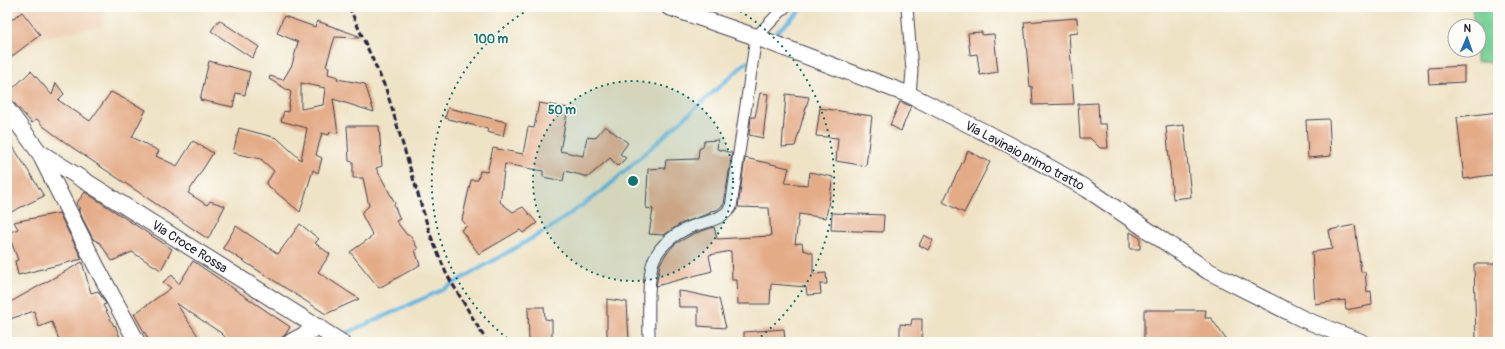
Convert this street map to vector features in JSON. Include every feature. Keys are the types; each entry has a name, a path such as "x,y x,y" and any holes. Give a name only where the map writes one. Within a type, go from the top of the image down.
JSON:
{"street":[{"name":"Via Lavinaio primo tratto","path":"669,7 756,37 910,95 1010,145 1088,189 1208,271 1303,319 1361,342"},
{"path":"649,342 650,276 653,261 660,249 680,231 720,218 731,207 756,37 785,7"},
{"path":"907,7 912,71 910,95"},
{"path":"7,109 39,152 96,266 138,342"},
{"name":"Via Croce Rossa","path":"39,152 323,329 341,342"},
{"path":"291,342 323,329"}],"shaded area":[{"path":"7,7 106,7 103,26 40,38 7,60"}],"green space":[{"path":"1472,7 1498,7 1498,62 1476,62 1476,58 1487,58 1487,18 1473,18"}],"building":[{"path":"22,12 40,35 7,60 7,23"},
{"path":"284,16 315,27 317,21 359,36 359,38 335,37 326,66 329,67 328,74 338,77 337,79 365,84 374,112 333,99 338,133 330,132 329,135 322,133 316,155 322,158 318,173 313,170 300,212 266,184 274,171 261,159 233,153 239,128 277,138 301,160 307,128 281,121 284,111 288,112 291,92 269,79 270,76 283,80 292,65 298,42 277,33","holes":["301,83 325,88 323,105 301,109"]},
{"path":"1077,18 1078,33 1069,34 1074,104 1033,105 1024,22"},
{"path":"219,20 259,47 252,58 211,31"},
{"path":"982,32 982,35 994,34 998,72 980,75 977,54 970,55 968,33"},
{"path":"209,61 250,72 245,95 236,93 233,107 200,100"},
{"path":"1464,66 1464,82 1429,84 1428,68"},
{"path":"31,71 52,95 56,83 64,94 58,100 90,121 111,92 146,110 132,137 159,151 156,156 177,166 193,141 213,153 188,193 207,205 210,201 225,206 208,239 73,148 43,126 37,119 32,123 14,103 7,98 7,94"},
{"path":"760,93 768,94 763,138 749,135 751,117 755,117"},
{"path":"786,94 809,97 795,146 782,147"},
{"path":"900,102 911,106 901,131 890,125"},
{"path":"539,103 568,108 560,151 583,156 587,137 595,138 605,126 628,143 620,154 626,158 618,166 610,158 588,177 565,171 563,181 543,177 543,171 505,164 500,202 513,212 523,207 537,223 523,233 520,230 479,254 461,230 467,226 462,220 471,180 478,180 480,171 487,172 493,148 523,154 528,127 534,128"},
{"path":"1098,103 1099,124 1106,124 1108,148 1100,148 1090,138 1080,138 1078,104"},
{"path":"448,108 506,122 503,136 487,132 488,129 445,118"},
{"path":"820,108 872,116 866,166 836,161 838,138 816,136"},
{"path":"1498,112 1498,174 1464,179 1457,117"},
{"path":"1329,119 1331,156 1308,158 1306,120"},
{"path":"1184,125 1191,197 1173,199 1166,127"},
{"path":"347,126 379,126 382,166 376,168 395,203 394,205 400,219 396,221 407,235 410,235 418,249 415,250 420,265 379,288 350,252 373,236 361,213 369,206 363,178 353,178 353,162 349,161"},
{"path":"7,137 44,196 7,214"},
{"path":"718,140 717,149 732,153 724,204 717,210 710,211 710,213 680,224 664,235 649,234 653,209 646,208 648,169 665,168 666,160 698,159 699,149 703,147 704,141"},
{"path":"968,151 990,162 964,213 943,202"},
{"path":"745,158 789,168 785,183 808,185 810,172 833,177 826,218 799,214 795,244 802,243 803,250 813,253 813,274 826,273 827,284 820,284 821,294 807,295 806,287 771,284 770,304 738,304 737,280 732,280 731,251 709,255 712,271 656,286 660,264 666,254 675,244 693,234 714,227 717,239 771,236 769,208 738,207"},
{"path":"85,192 172,249 161,270 132,252 112,261 100,243 93,239 78,209 80,209 76,204"},
{"path":"59,213 82,259 18,275 15,261 18,260 8,233 18,229 14,222"},
{"path":"832,213 884,215 883,232 831,230"},
{"path":"300,224 319,239 315,243 330,254 318,272 359,299 326,314 223,248 236,226 278,254"},
{"path":"1355,225 1361,272 1365,272 1367,292 1371,291 1372,305 1346,310 1345,300 1315,304 1312,252 1332,249 1329,230"},
{"path":"1130,232 1140,238 1140,249 1130,249"},
{"path":"924,235 933,240 928,250 919,245"},
{"path":"193,261 290,327 285,335 276,342 230,342 221,333 176,303 202,342 150,342 134,314 171,288 163,282 172,275 179,284"},
{"path":"82,262 91,293 98,291 106,304 103,305 114,326 115,325 122,342 82,342 81,339 60,342 52,322 39,327 34,311 7,320 7,304"},
{"path":"1474,264 1498,264 1498,338 1476,339"},
{"path":"678,291 719,299 726,328 698,326 698,307 679,307"},
{"path":"607,299 627,302 629,342 607,342"},
{"path":"528,307 544,307 545,319 552,320 552,342 529,342"},
{"path":"1144,310 1206,310 1205,318 1211,318 1228,342 1144,342"},
{"path":"912,319 922,319 922,342 903,342 903,339 900,339 900,324 911,325"},
{"path":"784,329 785,342 744,342 744,332"}],"waterway":[{"path":"777,32 804,7"},
{"path":"340,336 442,290 550,228 606,188 747,62"}],"railway":[{"path":"349,7 386,89 430,234 446,273 487,342"}]}
